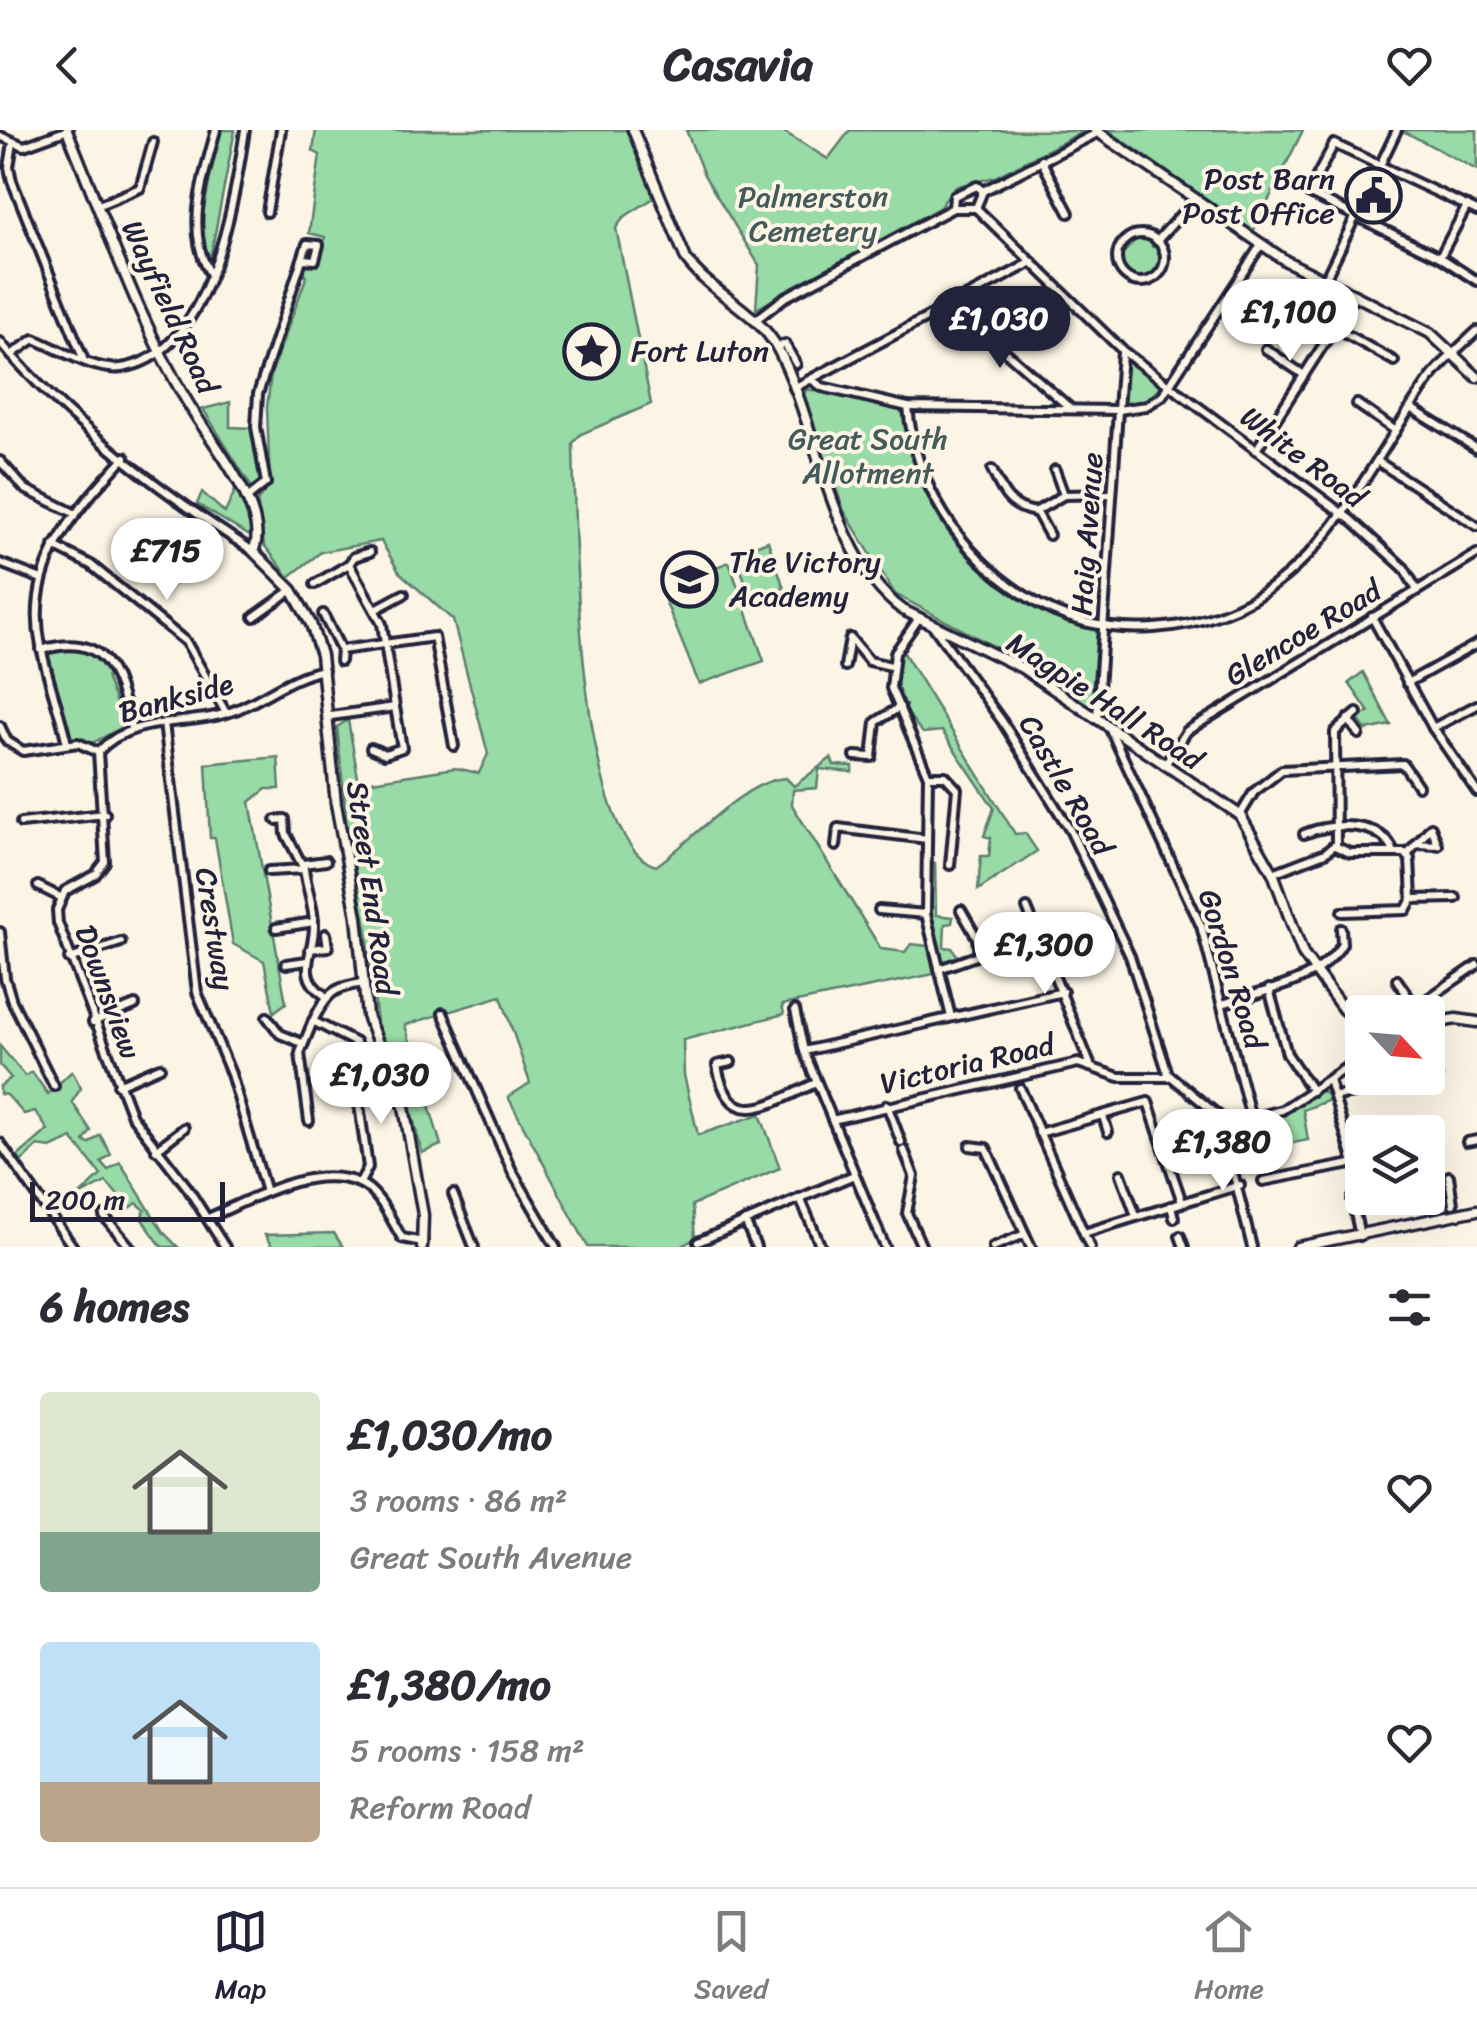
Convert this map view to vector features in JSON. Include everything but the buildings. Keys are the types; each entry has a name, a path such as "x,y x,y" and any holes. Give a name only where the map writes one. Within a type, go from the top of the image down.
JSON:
{"street":[{"path":"0,136 13,143 32,145 68,130"},
{"name":"Wayfield Road","path":"68,130 159,351 246,498 259,530 252,551"},
{"path":"210,274 197,232 216,130"},
{"path":"11,355 34,339 122,368 159,351 178,337 210,274 236,190 246,130"},
{"path":"267,212 282,130"},
{"name":"Magpie Hall Road","path":"633,130 686,259 699,277 757,319 777,347 819,467 848,534 891,600 919,618 1017,665 1240,815 1273,873 1300,948 1345,1012"},
{"path":"1324,282 1396,130"},
{"path":"757,319 784,298 952,208 976,208 984,191 1096,131 1261,245 1324,282 1424,330 1477,377"},
{"path":"13,143 8,168 12,181 83,358"},
{"path":"1477,211 1334,144 1308,193 1440,257 1477,281"},
{"path":"98,205 140,188 149,146"},
{"path":"1041,160 1069,213"},
{"path":"952,208 954,196 964,188 977,186 984,191"},
{"path":"1157,241 1193,201"},
{"path":"1440,257 1467,206"},
{"name":"White Road","path":"976,208 1122,350 1342,514 1402,566 1417,590"},
{"path":"1138,231 1157,241 1168,253 1166,264 1143,282 1126,278 1118,266 1120,251 1138,231"},
{"path":"812,380 820,387 908,408 1118,410 1146,406 1170,386 1261,245"},
{"path":"246,498 266,483 255,409 262,374 303,259"},
{"path":"794,388 1032,262"},
{"path":"1256,450 1354,297"},
{"path":"952,305 1071,409"},
{"path":"1284,322 1293,308 1394,361"},
{"path":"908,408 917,455 932,494 977,558 1031,600 1069,618 1104,625 1167,627 1228,612 1258,598 1300,566 1342,514 1411,408 1477,330"},
{"path":"0,342 126,457 252,551"},
{"path":"777,347 785,344 796,364"},
{"path":"1266,349 1304,375"},
{"name":"Haig Avenue","path":"1096,720 1122,350"},
{"path":"1357,404 1396,432"},
{"path":"1411,408 1477,449"},
{"path":"66,744 36,622 40,578 74,513 126,457"},
{"path":"0,461 25,488 74,513"},
{"path":"1377,461 1477,526"},
{"path":"992,470 1005,499 1020,509 1036,511 1064,494 1112,494"},
{"path":"1055,470 1064,494"},
{"path":"1036,511 1049,535"},
{"path":"54,546 91,565 186,642 226,713"},
{"name":"Street End Road","path":"252,551 292,590 311,624 324,670 336,804 372,1031 404,1107 422,1215 422,1244"},
{"path":"315,584 354,557 370,552"},
{"name":"Glencoe Road","path":"1165,764 1187,731 1477,554"},
{"path":"0,563 40,578"},
{"path":"349,564 376,609 387,641 402,748 385,754 372,748"},
{"path":"254,617 292,590"},
{"path":"376,609 404,594"},
{"path":"323,614 341,650 340,661"},
{"path":"1372,617 1432,728 1477,792"},
{"path":"919,618 891,666 892,688 928,776 926,914 951,1016"},
{"name":"Castle Road","path":"932,624 1002,721 1070,830 1130,956 1169,1077"},
{"path":"341,650 430,636 437,640 448,735 454,746"},
{"path":"844,666 850,638 866,659 891,666"},
{"path":"42,650 79,644 100,653 114,673 131,728"},
{"path":"1407,683 1477,644"},
{"name":"Bankside","path":"98,752 120,732 131,728 226,713 286,682 324,670"},
{"path":"1432,728 1477,704"},
{"path":"330,716 395,706"},
{"path":"856,756 872,757 876,722 900,707"},
{"path":"1335,846 1335,732 1357,712"},
{"path":"1348,719 1359,734"},
{"name":"Crestway","path":"164,723 197,992 231,1074 266,1192"},
{"path":"0,726 8,741 22,751 78,743 98,752"},
{"name":"Gordon Road","path":"1109,727 1198,916 1251,1118"},
{"name":"Downsview","path":"98,752 105,814 105,862 95,876 72,885 60,897 58,923 118,1084 156,1150 225,1247"},
{"path":"1240,815 1254,792 1282,770 1402,764 1418,786"},
{"path":"1467,778 1477,772"},
{"path":"928,776 945,776 956,789 950,865"},
{"path":"22,823 105,814"},
{"path":"276,820 284,819 286,834 304,867 314,922 306,961 311,984 324,996"},
{"path":"1304,834 1338,825 1378,834 1394,852"},
{"path":"836,846 838,828 927,839"},
{"path":"1342,912 1406,910 1412,900 1408,854 1417,844"},
{"path":"1273,873 1335,846"},
{"path":"1335,846 1349,853 1408,854"},
{"path":"269,871 326,861"},
{"path":"38,886 60,897"},
{"path":"1412,900 1456,898"},
{"path":"1027,908 1090,1064"},
{"path":"879,910 926,914"},
{"path":"939,969 980,955 977,938 961,910"},
{"path":"276,928 314,922"},
{"path":"1222,1004 1269,989 1335,957 1342,944 1341,929"},
{"path":"0,932 12,1000 54,1086"},
{"path":"310,949 328,947 326,934"},
{"path":"69,958 121,942"},
{"path":"286,964 306,961"},
{"path":"1438,995 1477,965"},
{"path":"1397,980 1408,995"},
{"path":"309,1121 302,1043 324,996 338,987 364,983"},
{"path":"1269,989 1287,1054 1312,1092"},
{"path":"804,1051 1062,992"},
{"path":"94,1022 135,1005"},
{"path":"795,1010 816,1083 886,1247"},
{"path":"444,1013 512,1171 556,1247"},
{"path":"266,1017 280,1034 302,1043"},
{"path":"314,1021 356,1042 359,1058"},
{"path":"1445,1021 1477,1022"},
{"path":"731,1062 717,1066 720,1086 730,1102 742,1108 760,1107 816,1083"},
{"name":"Victoria Road","path":"832,1120 1090,1064 1118,1077 1169,1077"},
{"path":"118,1084 160,1067"},
{"path":"1226,1132 1251,1118 1282,1110 1345,1069"},
{"path":"1169,1077 1209,1104 1226,1132 1252,1247"},
{"path":"1329,1080 1345,1122"},
{"path":"1020,1088 1090,1247"},
{"path":"1337,1096 1345,1094"},
{"path":"351,1098 358,1098 368,1167 360,1183"},
{"path":"1039,1133 1148,1102 1182,1202"},
{"path":"887,1105 914,1176 907,1213 922,1247"},
{"path":"1103,1116 1108,1132"},
{"path":"156,1150 184,1128"},
{"path":"1468,1142 1477,1140"},
{"path":"0,1144 73,1247"},
{"path":"970,1146 986,1148 1031,1247"},
{"path":"1263,1181 1345,1165"},
{"path":"1122,1174 1136,1216"},
{"path":"698,1242 854,1175"},
{"path":"1448,1176 1453,1204"},
{"path":"208,1218 266,1192 324,1180 360,1183 381,1204 402,1238 422,1244"},
{"path":"1084,1234 1240,1185"},
{"path":"452,1194 474,1247"},
{"path":"800,1198 821,1247"},
{"path":"1171,1206 1174,1218"},
{"path":"1298,1247 1477,1210"},
{"path":"1355,1215 1360,1237"},
{"path":"745,1220 756,1247"},
{"path":"106,1222 130,1247"},
{"path":"993,1247 1024,1234"},
{"path":"1180,1236 1184,1247"}],"green space":[{"path":"220,130 235,130 210,259 205,256 201,222"},
{"path":"316,130 630,130 657,196 624,217 616,228 651,404 581,434 573,443 585,673 609,800 629,844 656,866 753,789 786,778 794,786 831,758 834,765 853,766 852,772 819,769 817,788 793,790 792,805 881,949 905,952 911,944 928,946 934,974 782,1005 784,1014 683,1040 684,1075 698,1135 760,1114 780,1168 692,1205 695,1238 681,1247 588,1247 508,1097 530,1083 501,996 405,1025 441,1145 422,1153 403,1080 377,1024 367,933 348,836 337,727 348,720 359,783 455,768 479,773 488,754 453,620 399,572 381,541 321,552 289,577 264,545 257,501 270,485 267,408 271,374 306,278 304,265 319,264 325,237 309,233 320,155 313,151"},
{"name":"Palmerston Cemetery","path":"686,130 781,130 828,159 850,130 1084,131 995,177 954,187 940,207 756,309 759,265 704,175"},
{"path":"1108,130 1303,130 1253,232"},
{"path":"1400,130 1477,130 1477,170 1405,132"},
{"path":"1141,234 1152,240 1152,247 1159,247 1165,258 1149,277 1135,279 1124,273 1119,258"},
{"path":"1127,362 1161,386 1149,399 1127,406 1123,404"},
{"name":"Great South Allotment","path":"807,389 902,411 923,486 936,513 971,559 1016,596 1069,622 1097,630 1091,709 1033,667 895,594 844,511 803,395"},
{"path":"230,402 230,427 253,428 262,479 257,489 252,488 203,409"},
{"path":"237,486 255,525 248,535 197,504 202,492 225,513"},
{"path":"768,541 784,588 752,600 735,554"},
{"path":"729,562 764,661 699,684 660,588"},
{"path":"57,647 87,651 105,663 110,670 106,677 125,726 92,743 70,739 47,656"},
{"path":"904,653 1015,834 1025,833 1037,851 978,890 981,856 989,856 991,838 984,836 994,808 942,731 923,733 909,715 896,676 898,654"},
{"path":"1363,672 1391,725 1366,730 1358,719 1369,712 1349,683"},
{"path":"278,757 280,789 266,789 250,802 286,1003 274,1012 264,961 233,944 215,838 210,838 206,764"},
{"path":"929,862 935,863 936,915 953,917 952,923 945,924 944,947 952,948 961,961 942,964 930,906"},
{"path":"0,1046 25,1076 32,1072 48,1094 72,1071 81,1088 72,1102 91,1131 84,1141 89,1144 100,1135 111,1154 101,1162 108,1170 120,1162 163,1232 178,1247 162,1247 141,1218 145,1210 137,1203 130,1208 106,1182 79,1196 101,1175 72,1138 51,1148 38,1146 21,1162 18,1156 48,1130 35,1111 24,1114 7,1095 0,1094 0,1086 11,1078 0,1065"},
{"path":"1321,1090 1332,1099 1303,1110 1308,1140 1272,1147 1267,1127 1240,1135 1239,1152 1238,1132 1285,1115"},
{"path":"334,1233 343,1247 272,1247 265,1235"}],"place":[{"name":"Post Barn Post Office","path":"1374,196"},
{"name":"Fort Luton","path":"592,351"},
{"name":"The Victory Academy","path":"690,579"}]}
